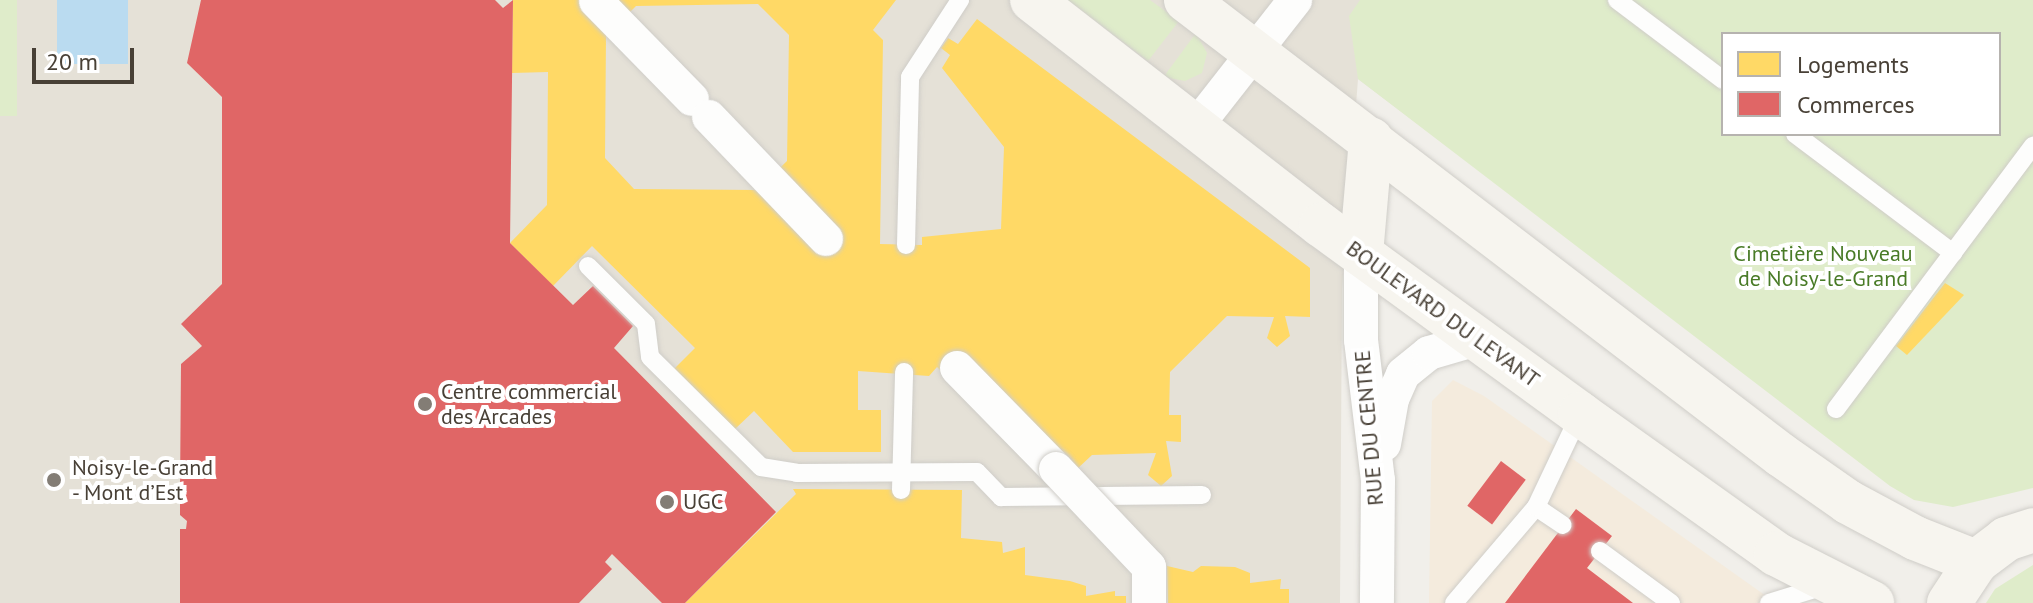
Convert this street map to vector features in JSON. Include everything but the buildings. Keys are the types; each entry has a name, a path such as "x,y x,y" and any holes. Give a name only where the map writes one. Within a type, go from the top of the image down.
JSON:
{"main road":[{"name":"BOULEVARD DU LEVANT","path":"1032,0 1194,129 1580,414 1776,554 1853,593"},
{"path":"1186,0 1848,502 1915,538 1976,562"},
{"path":"1361,254 1371,139"},
{"path":"1949,603 1976,562 2006,539 2033,530"}],"street":[{"path":"1194,129 1295,0"},
{"path":"596,1 826,239"},
{"name":"RUE DU CENTRE","path":"1361,254 1361,340 1378,480 1377,603"},
{"path":"1378,480 1392,399 1403,374 1429,353 1477,339"},
{"path":"957,368 1149,567 1149,603"}],"lane":[{"path":"906,245 910,77 960,0"},
{"path":"1617,0 1721,78"},
{"path":"1798,136 1953,253"},
{"path":"1836,409 2033,146"},
{"path":"588,266 646,324 650,357 761,467 901,481 977,472 1001,497 1202,495"},
{"path":"901,481 904,372"},
{"path":"1454,603 1536,507 1580,414"},
{"path":"1536,507 1563,525"},
{"path":"1600,551 1671,603"},
{"path":"1769,603 1853,593"}],"shaded area":[{"path":"0,0 2033,0 2033,233 1838,442 1358,79 1342,289 1340,603 0,603"},
{"path":"1453,380 1484,396 1776,603 1429,603 1432,401"}],"green space":[{"path":"0,0 17,0 17,116 0,116"},
{"path":"1068,0 1150,0 1179,21 1148,61"},
{"name":"Cimetière Nouveau de Noisy-le-Grand","path":"1360,0 2033,0 2033,488 1953,507 1914,500 1890,486 1358,79 1349,16"},
{"path":"1196,33 1207,53 1202,73 1185,81 1169,78 1165,75"},
{"path":"2033,565 2033,603 1986,603 1995,589"}],"water":[{"path":"57,0 128,0 128,64 57,64"}],"place":[{"name":"Centre commercial des Arcades","path":"425,404"},
{"name":"Noisy-le-Grand - Mont d’Est","path":"54,480"},
{"name":"UGC","path":"667,502"}]}
